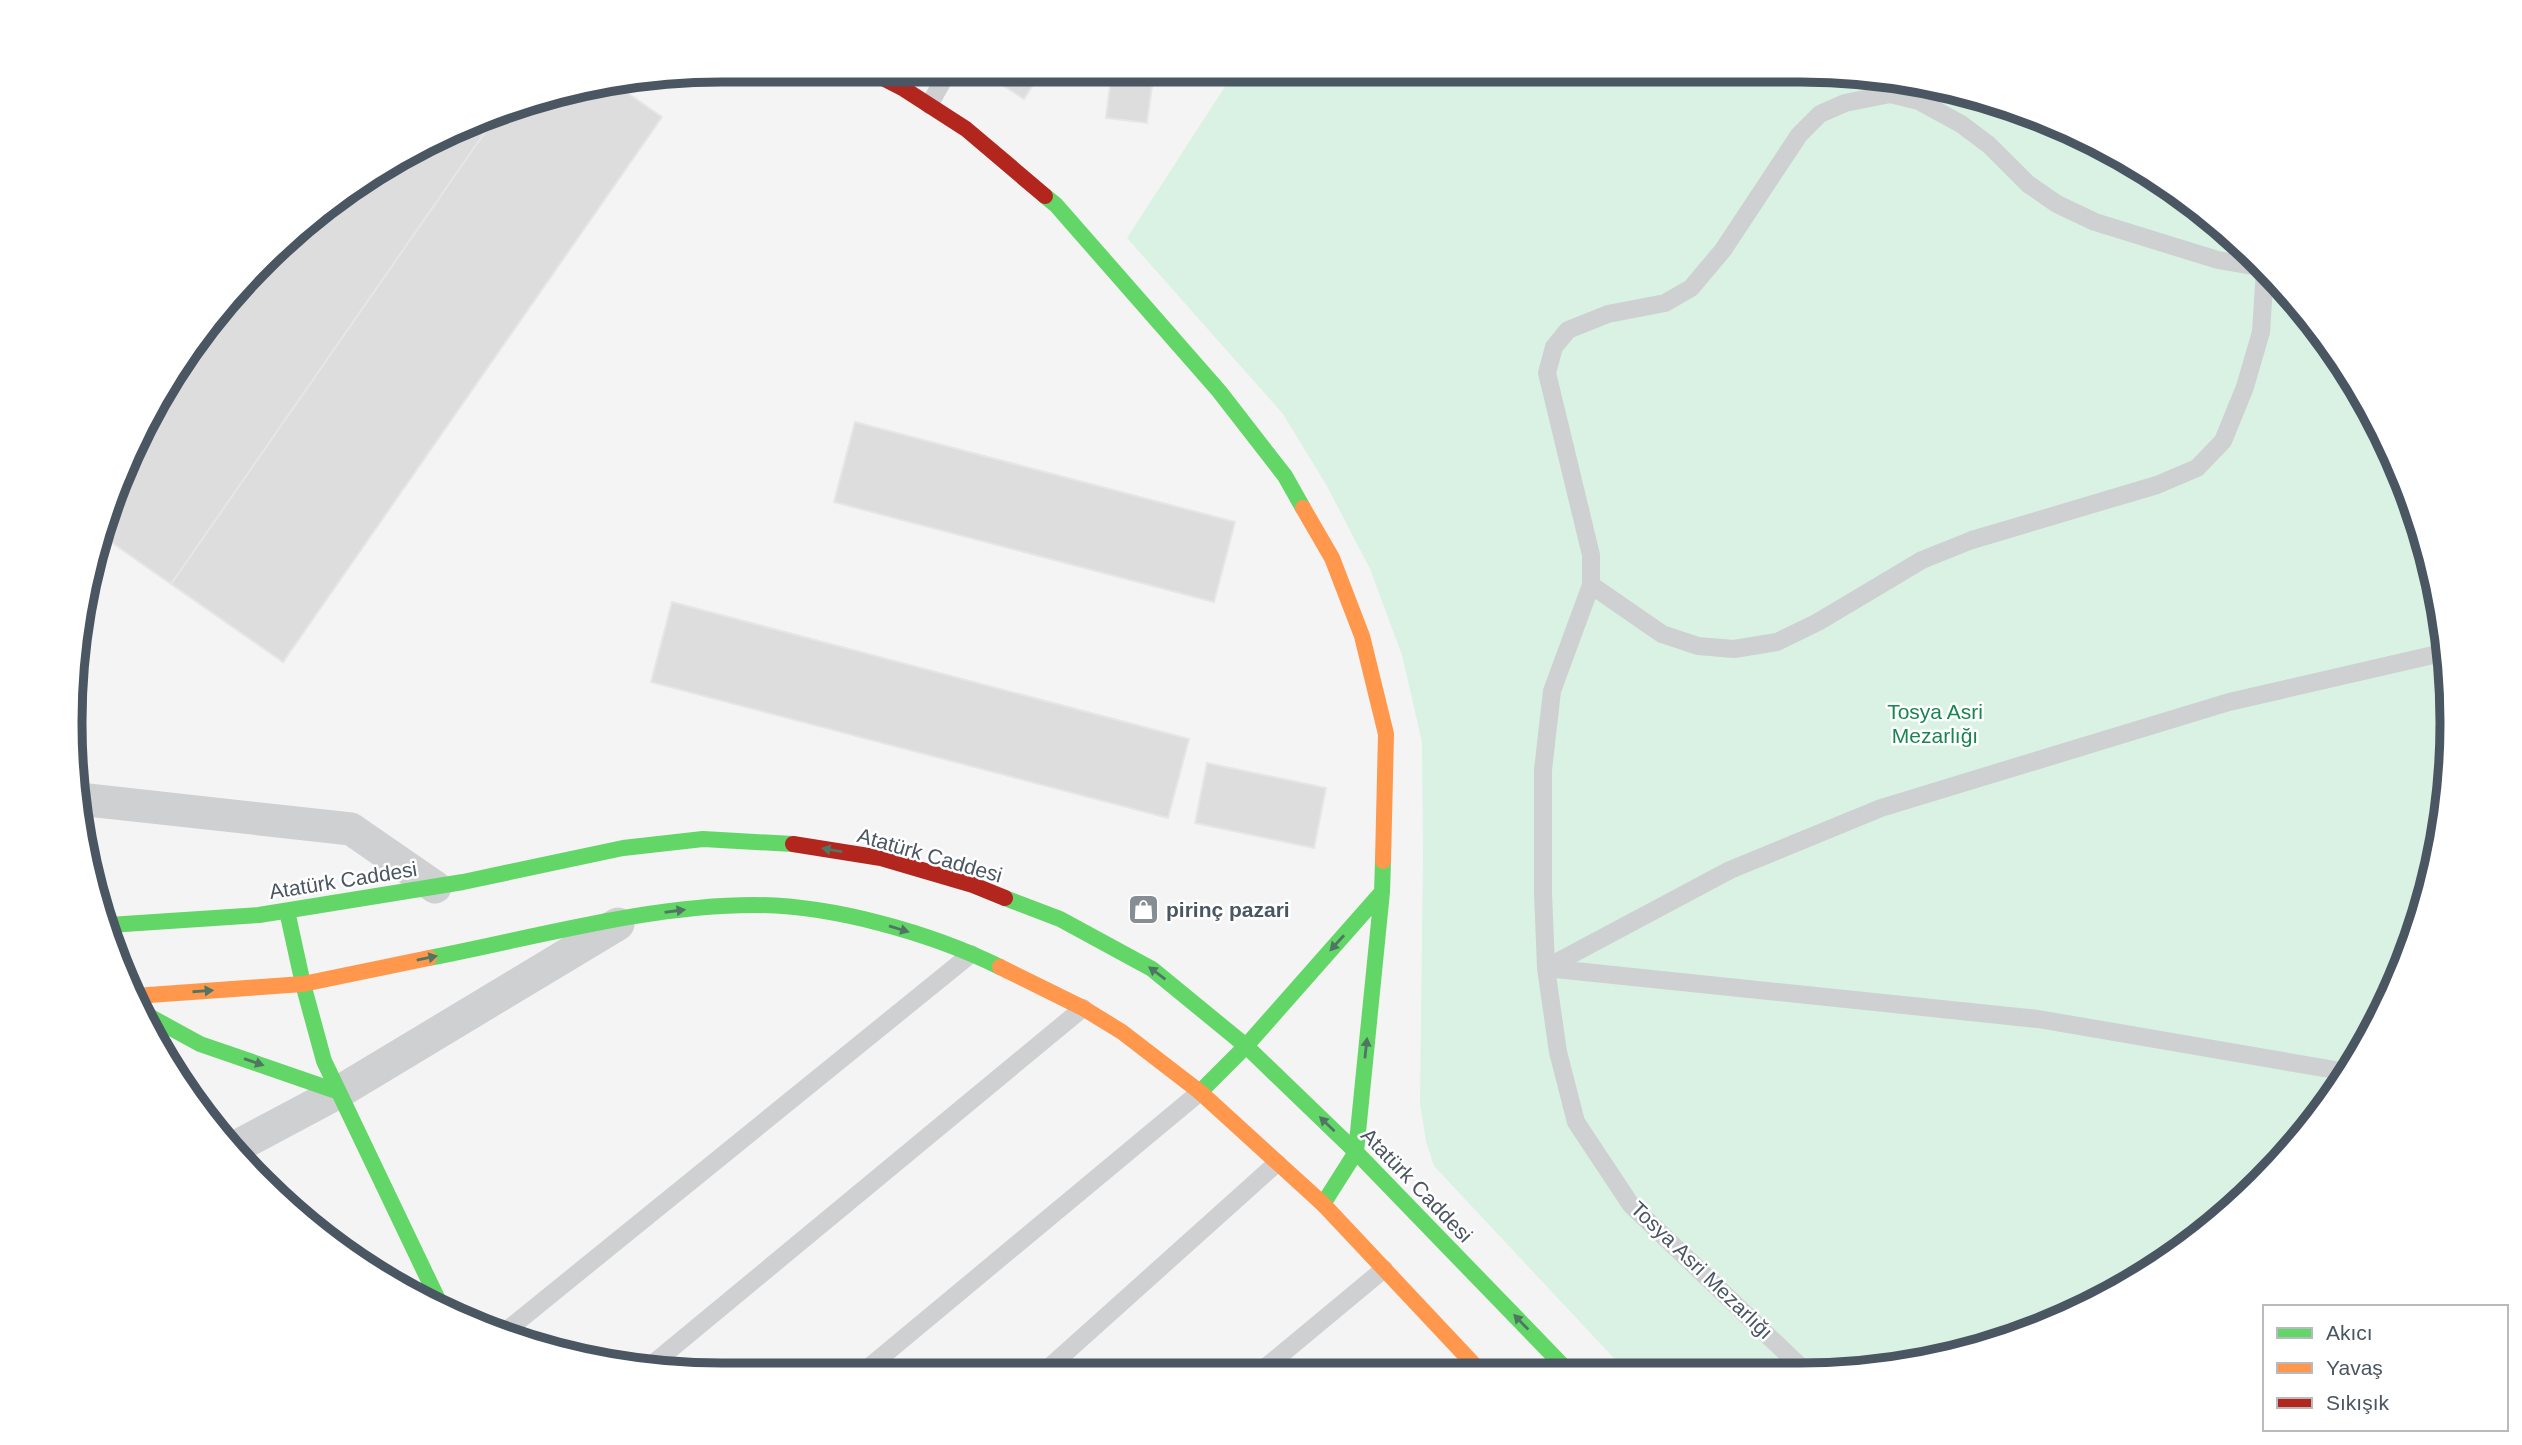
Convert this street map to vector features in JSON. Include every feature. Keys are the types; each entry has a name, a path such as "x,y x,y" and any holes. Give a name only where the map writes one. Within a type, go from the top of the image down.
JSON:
{"main road":[{"path":"890,82 966,129 1056,205 1219,391 1285,476 1332,558 1362,636 1386,734 1382,892 1356,1152 1322,1204"},
{"name":"Atatürk Caddesi","path":"115,925 287,911 435,887 624,848 703,839 778,841 881,858 973,885 1060,919 1152,969 1246,1046 1356,1152 1560,1363"},
{"path":"1200,1092 1246,1046 1382,892"},
{"path":"143,995 303,984 628,918 705,907 755,905 813,909 892,927 972,953 1083,1008 1122,1032 1200,1092 1322,1204 1384,1269 1465,1363"},
{"path":"287,911 324,1061 436,1295"},
{"path":"155,1020 200,1044 339,1092"}],"street":[{"path":"87,800 351,829 435,887"},
{"path":"241,1144 339,1092 628,918"}],"lane":[{"path":"929,105 942,82"},
{"name":"Tosya Asri Mezarlığı","path":"1797,1363 1631,1205 1576,1122 1558,1052 1546,968 1543,770 1552,691 1591,584 1591,555 1547,373 1555,347 1568,330 1608,314 1665,303 1691,288 1723,250 1799,135 1820,114 1845,103 1890,94 1919,101 1961,124 1989,145 2028,184 2057,204 2095,222 2218,260 2247,266"},
{"name":"Tosya Asri Mezarlığı","path":"1591,584 1662,634 1698,646 1734,649 1777,642 1818,622 1922,560 1972,540 2157,485 2197,468 2223,441 2245,387 2261,332 2264,283"},
{"path":"1546,968 1730,870 1881,808 2229,702 2435,654"},
{"path":"511,1327 972,953"},
{"path":"1546,968 2038,1019 2337,1070"},
{"path":"659,1359 1083,1008"},
{"path":"874,1363 1200,1092"},
{"path":"1054,1363 1277,1163"},
{"path":"1271,1363 1384,1269"}],"green space":[{"name":"Tosya Asri Mezarlığı","path":"1228,82 1800,82 1883,88 1965,104 2045,131 2083,148 2155,190 2222,241 2252,270 2281,300 2332,367 2374,439 2391,477 2418,557 2427,598 2434,639 2440,722 2434,806 2427,847 2418,888 2391,968 2374,1006 2332,1078 2281,1145 2222,1204 2155,1255 2120,1277 2045,1314 1965,1341 1883,1357 1800,1363 1618,1363 1434,1166 1426,1141 1420,1104 1422,742 1402,655 1370,569 1327,486 1283,414 1127,238"}],"building":[{"path":"998,82 1035,82 1024,99"},
{"path":"1110,82 1153,82 1147,123 1106,118"},
{"path":"624,91 662,117 283,662 171,584 489,127 557,104"},
{"path":"489,127 171,584 109,541 131,477 148,439 190,367 241,300 300,241 367,190 402,168 439,148"},
{"path":"855,422 1235,522 1214,602 834,502"},
{"path":"672,602 1189,739 1168,818 651,682"},
{"path":"1207,763 1326,788 1314,848 1195,823"}],"traffic: fast":[{"path":"1045,196 1056,205 1219,391 1285,476 1303,508"},
{"path":"115,925 259,915 463,882 623,848 703,839 793,844"},
{"path":"1323,1204 1356,1152 1383,861"},
{"path":"1200,1092 1246,1046 1382,892"},
{"path":"1005,898 1060,919 1152,969 1246,1046 1356,1152 1560,1363"},
{"path":"429,958 632,916 714,906 754,905 816,910 880,923 943,943 1000,967"},
{"path":"287,911 324,1061 436,1295"},
{"path":"155,1020 200,1044 339,1092"}],"traffic: slow":[{"path":"1303,508 1332,558 1362,636 1386,734 1383,861"},
{"path":"143,995 303,984 429,958"},
{"path":"1000,967 1083,1008 1122,1032 1200,1092 1323,1204 1472,1363"}],"traffic: jam":[{"path":"890,82 966,129 1045,196"},
{"path":"793,844 881,858 973,885 1005,898"}],"place":[{"name":"pirinç pazari","path":"1143,909"}]}
